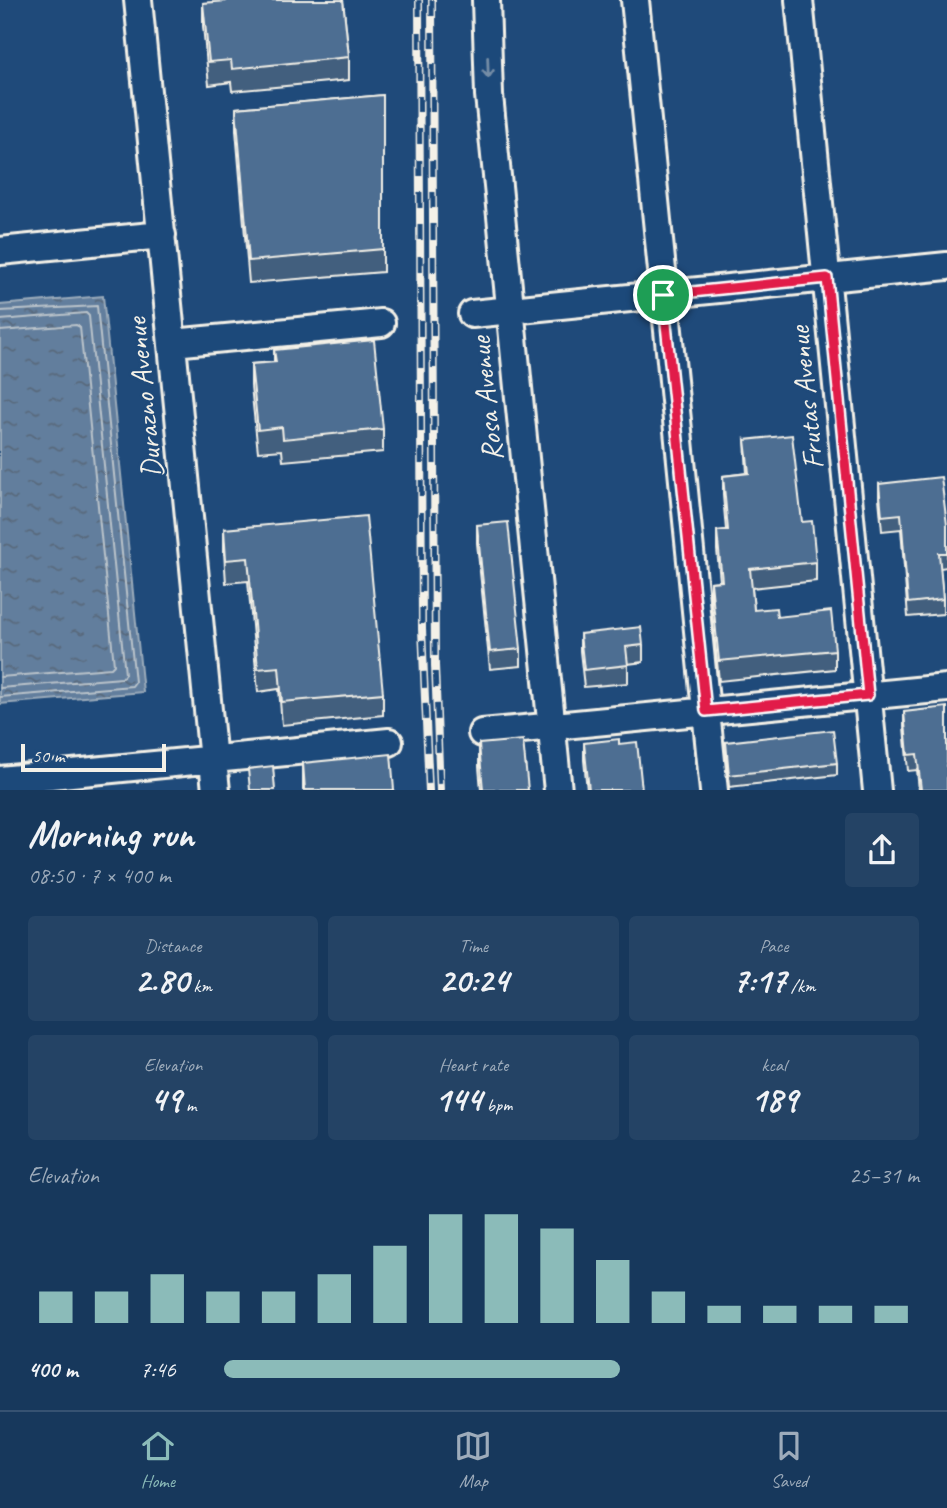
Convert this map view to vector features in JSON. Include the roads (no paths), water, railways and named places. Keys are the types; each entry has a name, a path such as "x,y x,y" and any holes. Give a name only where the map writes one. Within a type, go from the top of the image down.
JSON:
{"street":[{"name":"Durazno Avenue","path":"138,0 216,790"},
{"name":"Rosa Avenue","path":"486,0 489,95 558,790"},
{"path":"635,0 713,790"},
{"name":"Frutas Avenue","path":"799,0 877,790"},
{"path":"0,251 162,235"},
{"path":"472,314 947,266"},
{"path":"173,343 381,323"},
{"path":"482,733 947,688"},
{"path":"0,780 48,783 212,760 389,742"}],"water":[{"path":"103,296 143,692 0,704 0,305"}],"railway":[{"path":"419,0 422,629 429,790"},
{"path":"432,0 435,665 440,790"}]}
